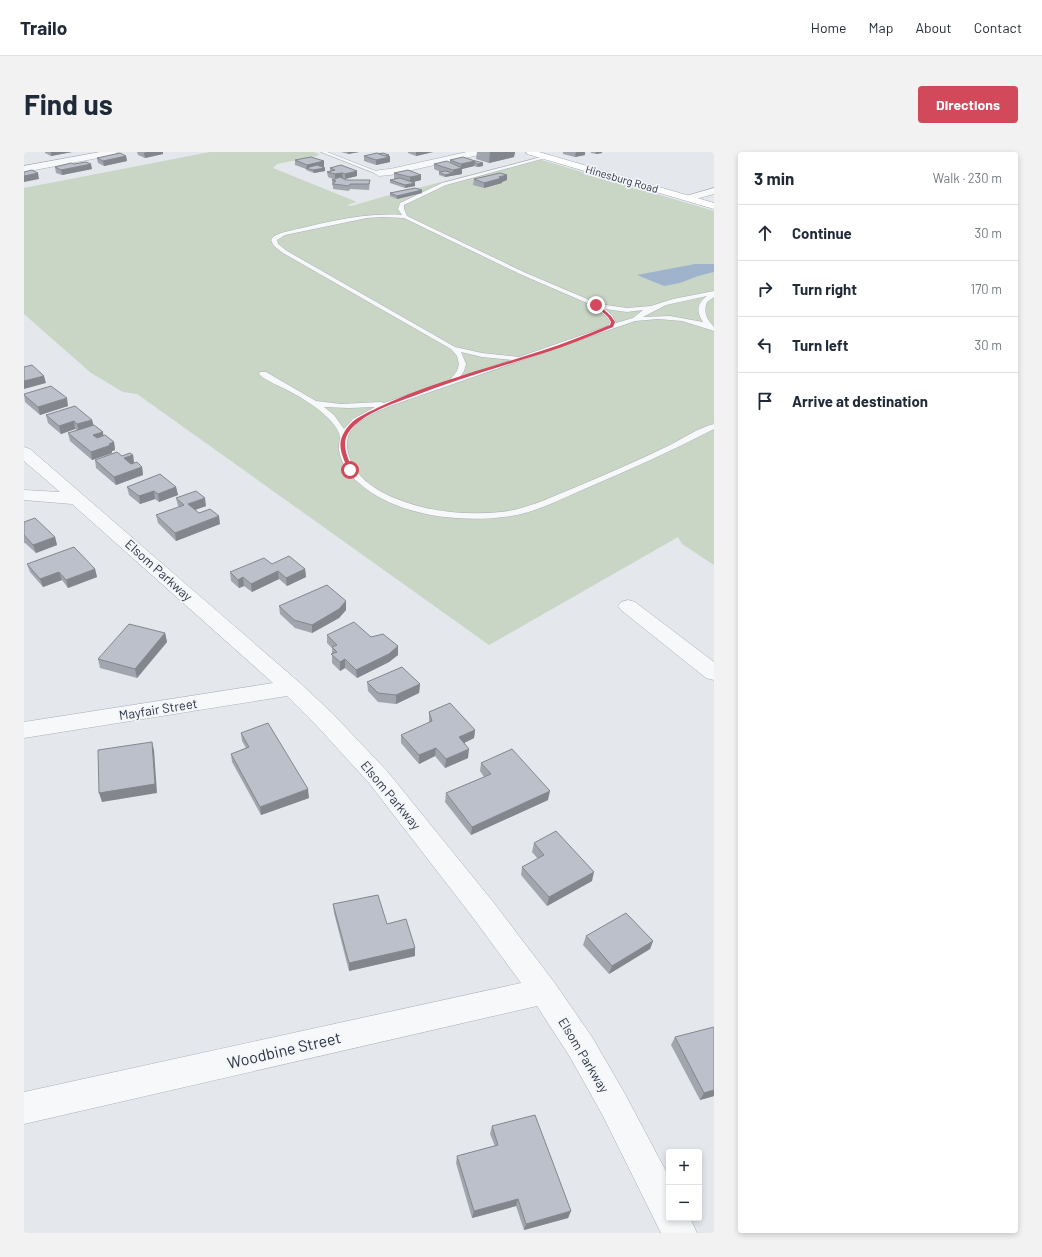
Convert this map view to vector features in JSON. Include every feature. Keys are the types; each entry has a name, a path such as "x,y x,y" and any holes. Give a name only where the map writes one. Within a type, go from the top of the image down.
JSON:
{"main road":[{"name":"Hinesburg Road","path":"532,152 714,206"}],"street":[{"path":"24,169 114,152"},
{"path":"379,173 385,170 465,152"},
{"path":"379,173 390,172 479,152"},
{"path":"30,157 46,165"},
{"path":"689,198 714,190"},
{"name":"Elsom Parkway","path":"24,452 292,688 324,719 378,777 484,911 544,991 581,1046 614,1105 666,1207"},
{"path":"24,495 78,499"},
{"path":"628,606 714,673"},
{"name":"Mayfair Street","path":"24,730 292,688"},
{"name":"Woodbine Street","path":"24,1108 544,991"},
{"path":"673,1221 679,1233"}],"lane":[{"path":"323,152 379,173"},
{"path":"405,217 401,208 402,204 444,184 547,157"},
{"path":"452,380 460,373 463,367 461,355 453,348 285,252 276,245 274,240 276,237 361,217 382,214 405,217 524,274 596,305 658,317 689,321 713,328"},
{"path":"627,310 650,308 683,298 714,294"},
{"path":"713,328 705,322 701,312 704,301 714,294"},
{"path":"596,305 610,316 613,322 611,326"},
{"path":"635,319 650,308"},
{"path":"658,317 635,319 611,326 573,342 452,380 392,403 362,417 344,436 342,449 350,470 372,491 400,504 432,512 474,516 519,512 634,466 714,426"},
{"path":"453,348 482,355 510,358 526,357"},
{"path":"263,374 326,411 340,426 344,436"},
{"path":"309,400 326,405 344,406 364,406 392,403"}],"green space":[{"path":"210,152 314,152 319,154 317,156 277,164 273,168 357,202 347,205 351,206 535,158 714,211 714,565 682,544 678,537 489,645 137,394 123,392 91,373 24,314 24,188"}],"water":[{"path":"695,264 714,264 714,272 680,283 664,286 637,275"}],"building":[{"path":"120,153 126,156 103,161 97,158"},
{"path":"377,153 390,157 376,160 364,156"},
{"path":"383,153 389,155 385,156 379,154"},
{"path":"311,157 324,161 307,165 295,160"},
{"path":"463,157 475,161 461,164 450,160"},
{"path":"447,161 462,168 453,170 434,164"},
{"path":"475,161 483,163 478,164 475,163"},
{"path":"86,162 91,164 61,170 55,167 71,163"},
{"path":"317,165 325,168 313,170 306,168"},
{"path":"341,165 357,171 345,174 327,172 335,170 330,168"},
{"path":"32,170 38,173 24,176 24,172"},
{"path":"408,170 421,175 410,177 394,173"},
{"path":"446,171 453,173 445,175 439,172"},
{"path":"500,173 507,175 484,183 474,179"},
{"path":"340,177 346,180 370,180 369,184 350,184 349,186 333,184 336,181 332,180"},
{"path":"400,178 415,183 405,185 390,180"},
{"path":"415,188 422,190 397,196 390,193"},
{"path":"32,365 44,376 24,381 24,367"},
{"path":"51,386 67,398 38,407 24,395 24,394"},
{"path":"75,406 92,420 77,424 74,421 59,426 46,415"},
{"path":"94,425 103,432 93,435 97,438 105,435 114,442 109,444 111,445 91,452 68,433"},
{"path":"117,452 122,456 130,453 133,455 124,458 131,464 137,462 142,467 114,477 95,460"},
{"path":"160,474 176,487 158,494 154,491 139,496 127,487"},
{"path":"196,491 205,498 188,504 199,513 210,509 219,516 175,533 156,515 184,505 176,498"},
{"path":"35,518 55,537 33,545 24,535 24,522"},
{"path":"74,547 95,569 66,580 59,572 40,579 27,564"},
{"path":"289,556 305,569 286,578 278,571 251,584 243,577 238,580 230,572 264,558 272,564"},
{"path":"327,585 346,601 339,609 312,625 294,620 279,606"},
{"path":"354,622 371,637 383,634 398,646 389,654 356,670 345,659 340,662 331,654 337,652 332,647 337,645 327,635"},
{"path":"129,624 165,633 135,669 98,659"},
{"path":"402,667 420,684 396,695 378,693 367,682"},
{"path":"450,703 475,730 459,737 469,749 446,759 436,748 419,755 401,735 432,721 429,712"},
{"path":"268,723 308,789 260,807 231,754 249,747 241,733"},
{"path":"152,742 155,784 99,793 98,750"},
{"path":"512,749 550,791 472,827 446,793 491,774 481,763"},
{"path":"556,831 594,872 549,897 522,867 544,855 534,843"},
{"path":"378,895 387,924 406,919 415,948 349,963 333,904"},
{"path":"626,913 653,941 612,966 586,936"},
{"path":"714,1027 714,1090 704,1093 675,1037"},
{"path":"535,1115 571,1211 526,1224 518,1199 474,1211 457,1156 498,1145 492,1126"}],"route":[{"path":"350,470 342,449 344,436 362,417 376,409 452,380 545,352 611,326 613,322 610,316 596,305"}]}
